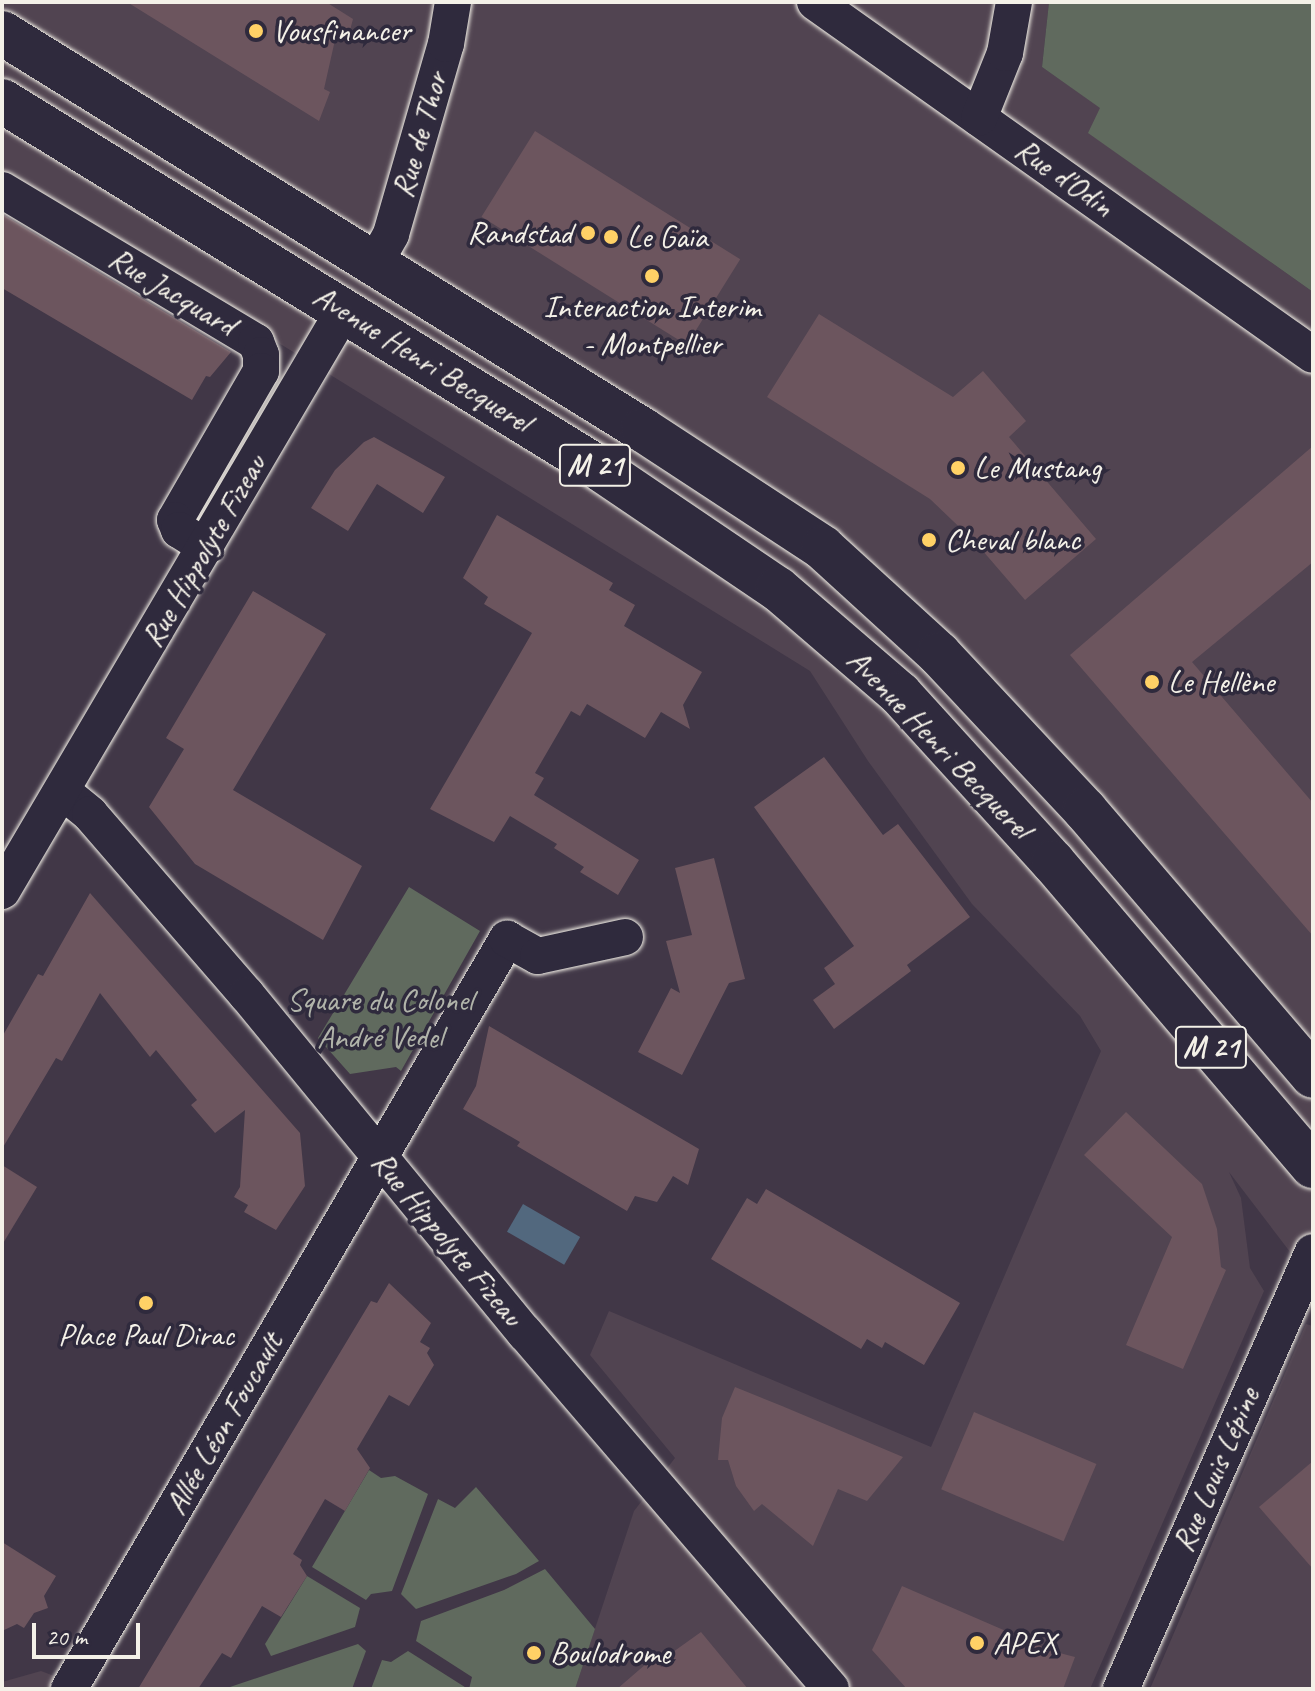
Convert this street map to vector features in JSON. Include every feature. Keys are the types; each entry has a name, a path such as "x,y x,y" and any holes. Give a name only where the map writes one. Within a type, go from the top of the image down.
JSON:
{"main road":[{"name":"Avenue Henri Becquerel","path":"2,33 643,430 823,548 939,654 1085,810 1313,1076"},
{"name":"Avenue Henri Becquerel","path":"2,101 602,470 778,589 900,694 1053,862 1313,1166"}],"street":[{"name":"Rue de Thor","path":"374,264 391,234 446,44 453,2"},
{"name":"Rue d'Odin","path":"815,2 1313,355"},
{"path":"979,118 1005,53 1014,2"},
{"name":"Rue Jacquard","path":"2,190 256,342 261,355 261,371 175,520 179,530 206,547"},
{"name":"Rue Hippolyte Fizeau","path":"2,891 344,310"},
{"name":"Rue Hippolyte Fizeau","path":"62,791 90,814 129,857 247,995 380,1160 508,1335 831,1689"},
{"name":"Allée Léon Foucault","path":"69,1689 507,939 538,956 625,937"},
{"name":"Rue Louis Lépine","path":"1121,1689 1313,1252"}],"shaded area":[{"path":"2,2 1049,2 1042,67 1101,108 1089,133 1313,292 1313,1282 1229,1172 1241,1198 1250,1268 1264,1291 1090,1689 575,1689 634,1511 675,1458 590,1355 609,1311 931,1447 1101,1051 1080,1016 972,904 868,761 810,671 2,172"},
{"path":"1306,1324 1313,1326 1313,1689 1150,1689"},
{"path":"41,1671 88,1689 2,1689 2,1682"}],"green space":[{"path":"1049,2 1313,2 1313,292 1088,133 1100,108 1042,67"},
{"name":"Square du Colonel André Vedel","path":"409,887 480,931 401,1071 396,1067 350,1074 318,1038"},
{"path":"369,1470 381,1478 395,1476 428,1494 392,1591 371,1594 366,1600 312,1567"},
{"path":"476,1487 539,1561 516,1574 416,1609 401,1594 438,1499 455,1508"},
{"name":"Boulodrome","path":"545,1569 595,1629 575,1689 469,1689 472,1677 416,1641 421,1621 504,1590"},
{"path":"307,1576 360,1608 355,1627 271,1656 265,1644"},
{"path":"358,1644 366,1651 352,1689 224,1689"},
{"path":"408,1651 468,1689 371,1689 382,1660 391,1662"}],"water":[{"path":"523,1204 580,1237 564,1265 507,1232"}],"building":[{"path":"127,2 326,2 353,19 347,42 335,40 324,89 330,92 319,121"},
{"name":"Le Gaïa","path":"535,131 740,259 687,345 481,217"},
{"path":"2,214 231,352 210,377 206,376 192,400 2,288"},
{"name":"Le Mustang","path":"819,314 953,397 983,371 1026,421 1009,437 1096,539 1025,600 976,543 930,499 767,397"},
{"path":"374,437 445,477 423,513 377,484 348,531 311,508 335,470 364,442"},
{"name":"Le Hellène","path":"1313,446 1313,562 1192,662 1313,803 1313,936 1070,655"},
{"path":"497,515 613,583 609,590 635,605 624,626 702,672 683,705 690,729 661,712 645,738 587,704 580,716 571,711 535,773 544,778 534,795 639,860 618,895 580,872 584,867 554,848 557,844 510,816 494,842 430,809 532,633 484,604 488,597 463,578"},
{"path":"253,591 326,634 233,790 362,866 323,940 195,864 149,807 184,749 166,738"},
{"path":"824,757 883,835 898,824 970,917 907,965 911,971 834,1029 813,1000 835,984 824,968 854,946 754,807"},
{"path":"714,858 745,979 729,983 682,1075 638,1052 671,988 680,993 666,941 692,935 675,868"},
{"path":"90,893 300,1133 305,1186 276,1230 244,1212 248,1205 234,1197 240,1187 245,1110 215,1133 191,1105 197,1100 156,1050 150,1057 100,993 62,1061 56,1058 2,1149 2,1037 38,974 43,976"},
{"path":"489,1026 699,1149 688,1185 673,1176 657,1202 635,1196 627,1211 517,1146 520,1142 463,1109 476,1086"},
{"path":"1126,1112 1202,1184 1217,1229 1221,1267 1226,1270 1183,1369 1126,1345 1172,1237 1084,1155"},
{"path":"2,1165 37,1187 2,1245"},
{"path":"766,1189 960,1303 924,1365 885,1342 882,1348 867,1339 861,1349 711,1259 747,1198 757,1204"},
{"path":"389,1283 431,1323 420,1342 430,1348 427,1353 434,1365 409,1406 389,1395 357,1449 370,1468 345,1511 325,1499 293,1554 302,1560 300,1565 307,1576 281,1617 262,1606 231,1658 222,1653 198,1689 138,1689 371,1301 377,1303"},
{"path":"735,1387 903,1457 867,1501 838,1489 813,1546 762,1504 754,1511 736,1486 728,1460 718,1460 722,1418"},
{"path":"974,1412 1096,1464 1064,1541 941,1489"},
{"path":"1313,1461 1313,1569 1259,1507"},
{"path":"2,1542 56,1576 44,1596 48,1608 34,1613 24,1628 17,1624 2,1631"},
{"name":"APEX","path":"902,1586 1052,1651 1075,1657 1063,1689 907,1689 872,1650"},
{"path":"701,1632 748,1689 617,1689 661,1651 666,1657"}],"place":[{"name":"Vousfinancer","path":"256,31"},
{"name":"Randstad","path":"588,233"},
{"name":"Le Gaïa","path":"611,237"},
{"name":"Interaction Interim - Montpellier","path":"652,276"},
{"name":"Le Mustang","path":"958,468"},
{"name":"Cheval blanc","path":"929,540"},
{"name":"Le Hellène","path":"1152,682"},
{"name":"Place Paul Dirac","path":"146,1303"},
{"name":"APEX","path":"977,1643"},
{"name":"Boulodrome","path":"534,1653"}]}
